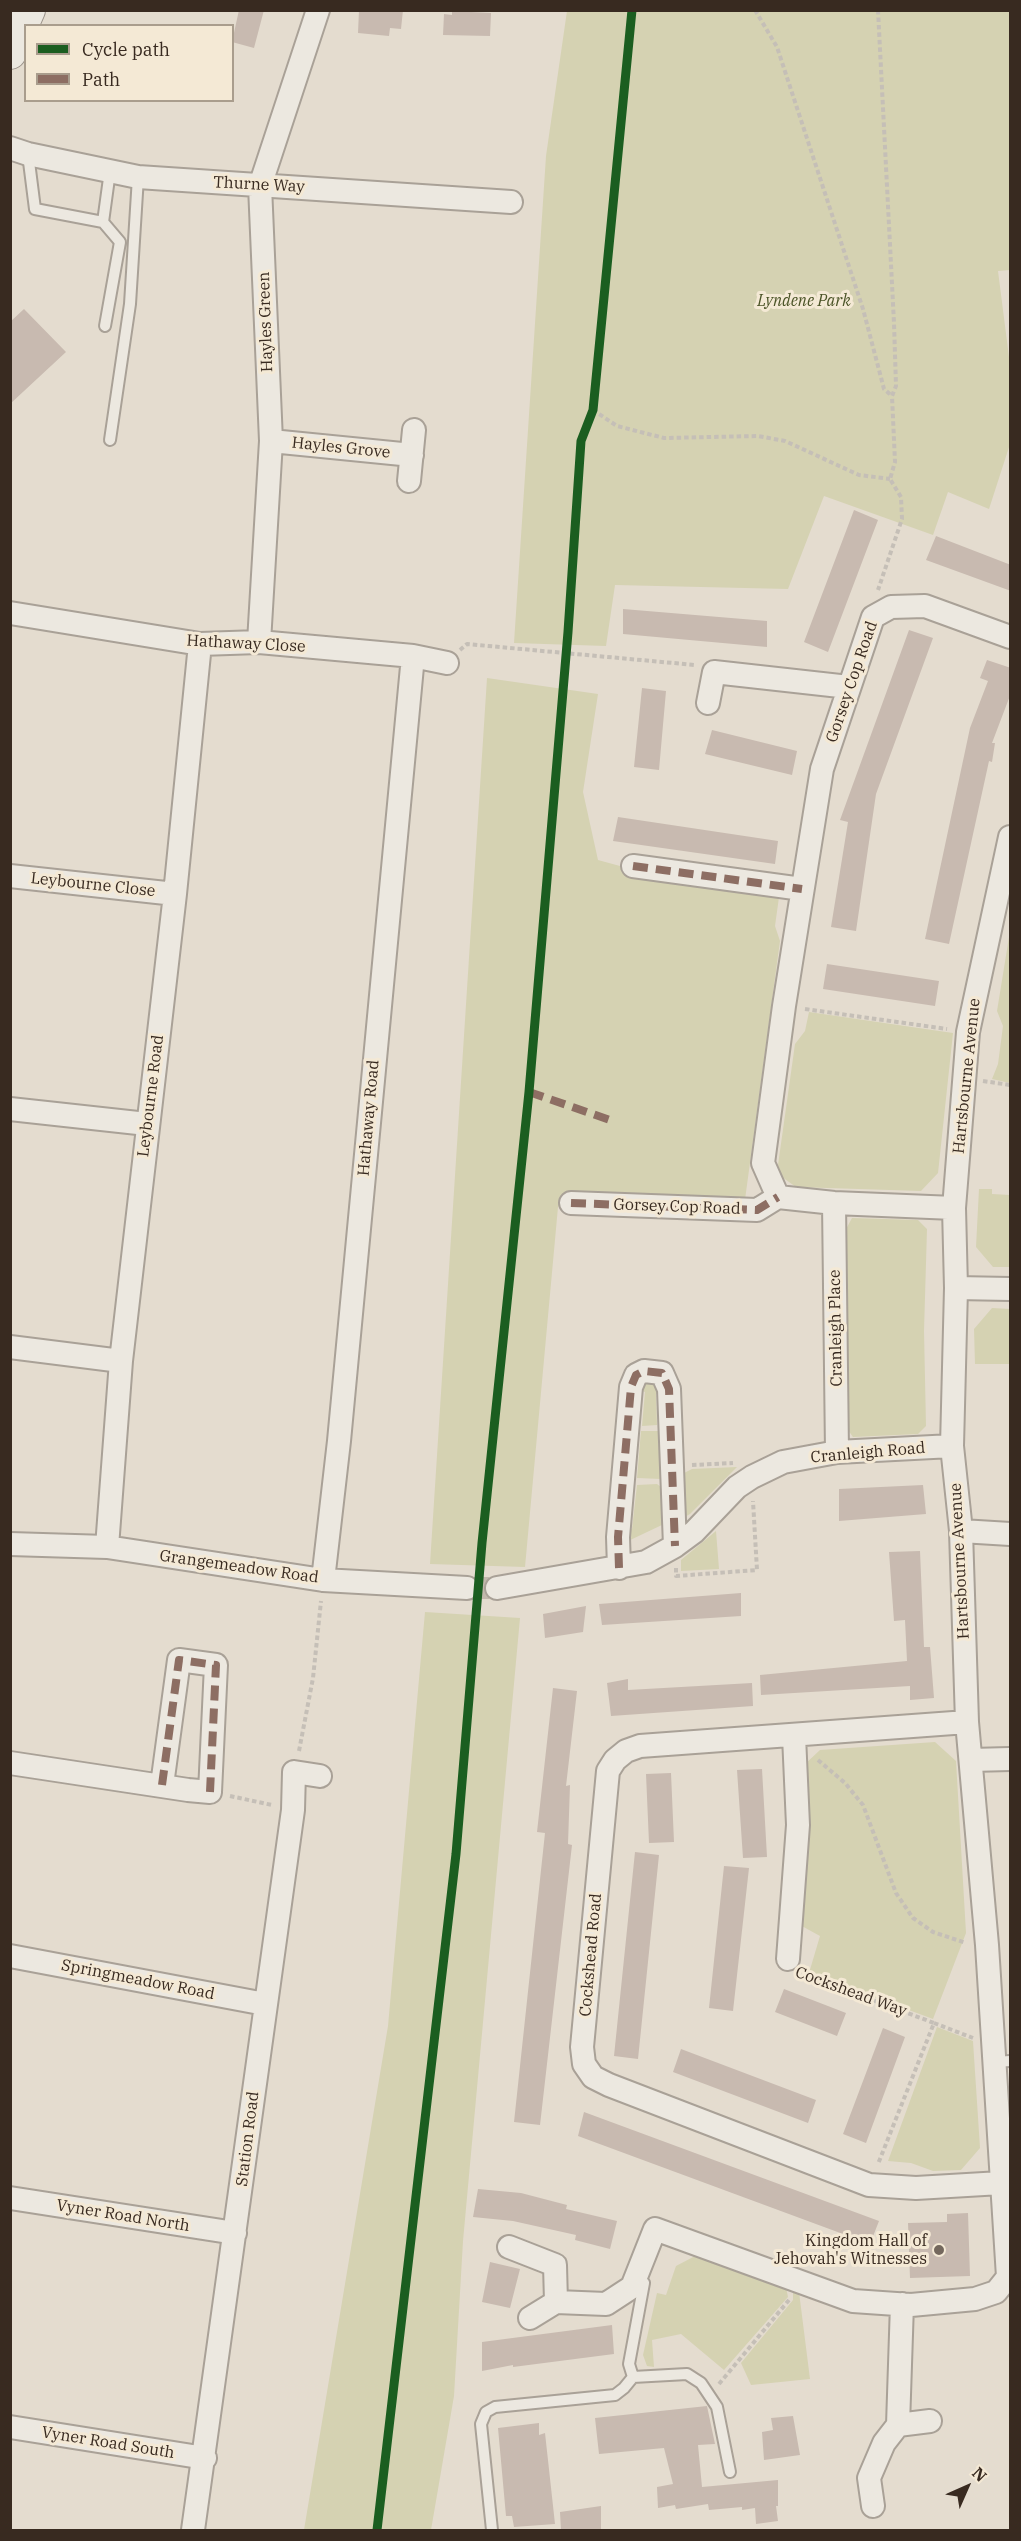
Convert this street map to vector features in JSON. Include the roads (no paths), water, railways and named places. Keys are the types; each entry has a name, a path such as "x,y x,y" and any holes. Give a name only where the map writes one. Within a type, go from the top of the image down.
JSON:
{"street":[{"path":"10,53 29,10"},
{"name":"Hayles Green","path":"259,642 271,441 260,186 318,10"},
{"name":"Thurne Way","path":"19,151 138,177 511,201"},
{"name":"Hayles Grove","path":"409,481 414,430"},
{"name":"Hayles Grove","path":"271,441 412,455"},
{"name":"Gorsey Cop Road","path":"571,1203 757,1210 778,1197 768,1180 763,1163 802,889 822,769 873,617 891,607 925,606 1011,637"},
{"name":"Hathaway Close","path":"10,613 200,644 259,642 413,656 447,663"},
{"name":"Leybourne Road","path":"107,1547 121,1361 175,894 200,644"},
{"name":"Hathaway Road","path":"323,1580 339,1441 413,656"},
{"path":"708,703 714,672 849,687"},
{"name":"Hartsbourne Avenue","path":"902,2304 975,2300 989,2296 1003,2286 1009,2269 1001,2184 1005,2159 999,2055 987,1951 967,1722 961,1531 952,1446 956,1288 954,1208 968,1032 1005,887 1011,837"},
{"path":"633,866 802,889"},
{"name":"Leybourne Close","path":"10,876 175,894"},
{"path":"10,1109 147,1124"},
{"path":"778,1197 834,1203 954,1208"},
{"name":"Cranleigh Place","path":"834,1203 837,1452"},
{"path":"956,1288 1011,1289"},
{"path":"10,1347 121,1361"},
{"path":"619,1568 618,1537 631,1387 636,1375 644,1371 662,1372 669,1389 675,1546"},
{"name":"Cranleigh Road","path":"497,1588 646,1562 675,1546 752,1476 783,1462 837,1452 952,1446"},
{"path":"961,1531 1011,1534"},
{"name":"Grangemeadow Road","path":"10,1544 107,1547 323,1580 467,1588"},
{"path":"10,1763 210,1792 216,1665 179,1660 162,1785"},
{"name":"Cockshead Road","path":"967,1722 640,1746 626,1750 615,1760 608,1771 582,2047 584,2064 593,2077 609,2085 869,2185 916,2188 1001,2184"},
{"name":"Cockshead Way","path":"788,1959 798,1825 794,1736"},
{"path":"971,1760 1011,1759"},
{"name":"Station Road","path":"193,2530 205,2458 293,1810 294,1772 320,1776"},
{"name":"Springmeadow Road","path":"10,1956 265,2004"},
{"name":"Vyner Road North","path":"10,2198 235,2233"},
{"path":"530,2318 556,2302 606,2304 632,2287 655,2229 853,2301 902,2304 898,2426 875,2458 869,2478 873,2506"},
{"path":"509,2247 555,2265 556,2302"},
{"path":"898,2426 930,2421"},
{"name":"Vyner Road South","path":"10,2427 205,2458"}],"lane":[{"path":"19,151 35,209 102,222 120,242 105,326"},
{"path":"102,222 110,171"},
{"path":"110,440 130,304 138,177"},
{"path":"633,2377 629,2364 644,2283 636,2277"},
{"path":"492,2530 481,2424 486,2412 495,2407 615,2395 633,2377 687,2374 711,2394 717,2407 730,2472"}],"tunnel":[{"path":"467,1588 497,1588"}],"place":[{"name":"Kingdom Hall of Jehovah's Witnesses","path":"939,2250"}],"park label":[{"name":"Lyndene Park","path":"804,301"}]}
